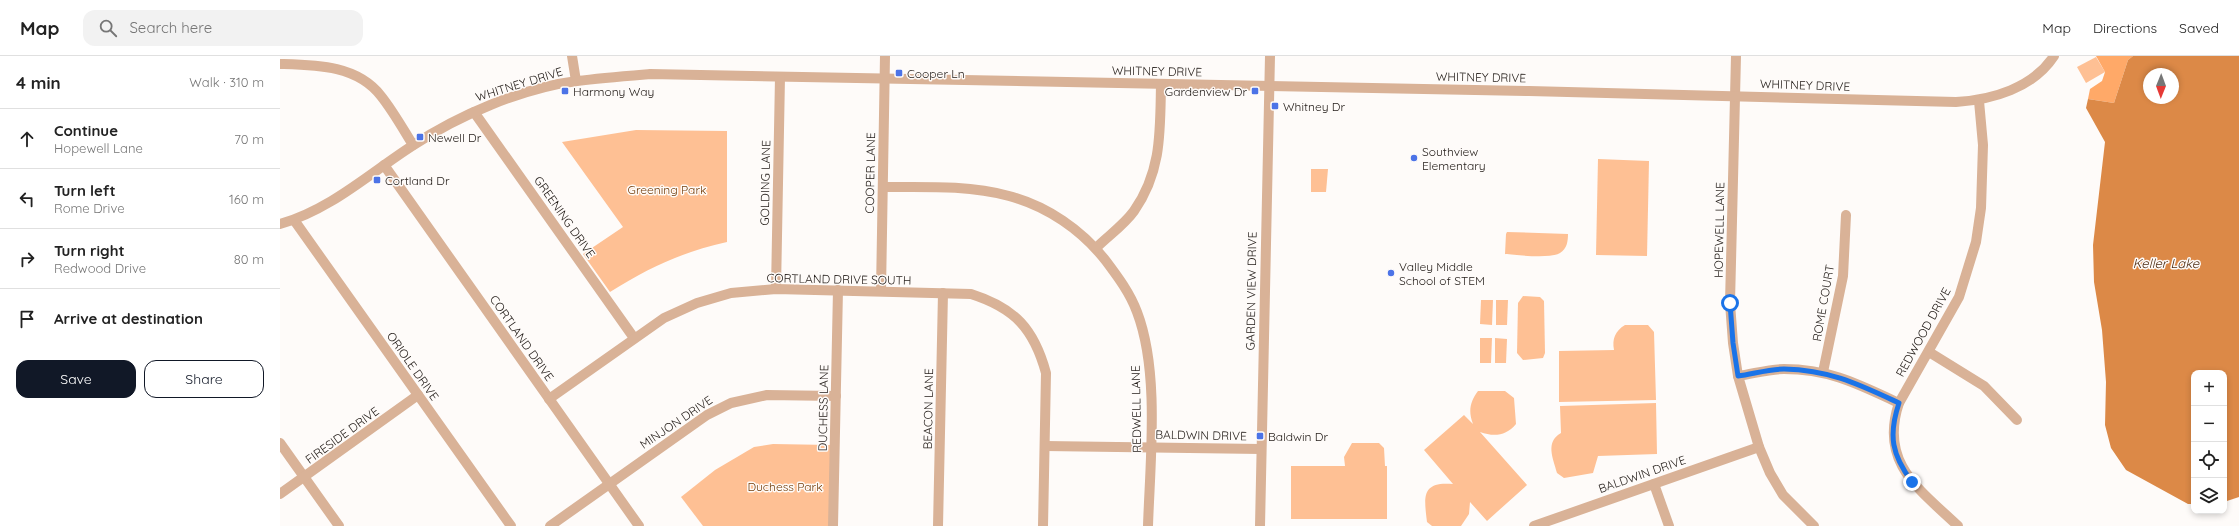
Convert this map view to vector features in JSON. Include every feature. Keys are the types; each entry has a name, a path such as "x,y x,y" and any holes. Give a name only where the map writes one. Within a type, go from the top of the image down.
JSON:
{"street":[{"path":"572,56 576,81"},
{"name":"COOPER LANE","path":"881,291 885,56"},
{"name":"GARDEN VIEW DRIVE","path":"1260,526 1270,56"},
{"name":"HOPEWELL LANE","path":"1736,56 1730,303 1733,343 1738,376 1759,447 1770,473 1784,495 1814,526"},
{"name":"WHITNEY DRIVE","path":"280,224 294,220 329,202 413,145 474,112 525,94 576,81 650,74 1270,86 1956,102 1979,101 2010,91 2033,78 2054,56"},
{"path":"280,64 321,65 350,73 366,82 380,95 413,145"},
{"name":"GOLDING LANE","path":"776,289 780,77"},
{"path":"1096,248 1133,212 1152,178 1160,146 1161,84"},
{"name":"REDWOOD DRIVE","path":"1958,526 1912,482 1900,466 1895,451 1892,434 1894,418 1899,403 1959,297 1976,242 1981,208 1983,145 1979,101"},
{"name":"GREENING DRIVE","path":"474,112 634,338"},
{"name":"CORTLAND DRIVE","path":"384,165 639,526"},
{"name":"REDWELL LANE","path":"883,186 969,188 1010,196 1035,205 1056,216 1079,232 1096,248 1125,286 1137,311 1145,334 1151,382 1148,526"},
{"name":"ROME COURT","path":"1823,372 1843,276 1846,215"},
{"name":"ORIOLE DRIVE","path":"294,220 511,526"},
{"name":"CORTLAND DRIVE SOUTH","path":"549,399 664,318 697,303 731,294 776,289 971,294 994,301 1014,314 1031,333 1040,352 1046,373 1045,446"},
{"name":"DUCHESS LANE","path":"834,526 838,290"},
{"name":"BEACON LANE","path":"938,526 943,293"},
{"path":"1929,352 1984,386 2017,420"},
{"path":"1738,376 1783,369 1823,372 1850,380 1899,403"},
{"name":"FIRESIDE DRIVE","path":"280,494 418,395"},
{"name":"MINJON DRIVE","path":"550,526 707,415 731,402 767,395 836,396"},
{"path":"280,443 339,526"},
{"path":"1043,526 1045,446"},
{"name":"BALDWIN DRIVE","path":"1045,446 1261,449"},
{"name":"BALDWIN DRIVE","path":"1534,526 1759,447"},
{"path":"1654,484 1669,526"}],"green space":[{"path":"2096,57 2105,72 2086,83 2077,67"},
{"name":"Greening Park","path":"636,130 727,131 727,242 680,256 638,275 610,292 583,254 623,227 562,142"},
{"path":"1598,159 1649,161 1647,256 1596,255"},
{"path":"1311,169 1328,169 1326,192 1311,192"},
{"path":"1507,232 1568,234 1568,239 1567,245 1564,249 1555,255 1533,256 1505,254"},
{"path":"1523,296 1540,297 1544,301 1545,353 1543,358 1523,360 1517,353 1518,303"},
{"path":"1481,300 1493,300 1492,325 1480,324"},
{"path":"1496,300 1508,300 1507,325 1496,325"},
{"path":"1625,325 1648,325 1654,332 1656,400 1559,402 1559,351 1614,350 1613,342 1615,336"},
{"path":"1480,338 1492,338 1491,363 1480,363"},
{"path":"1495,338 1507,339 1506,363 1495,363"},
{"path":"1478,391 1505,391 1514,398 1516,424 1512,428 1504,433 1495,435 1480,432 1527,485 1487,521 1470,502 1469,514 1461,526 1432,526 1427,522 1425,498 1427,492 1435,485 1453,484 1424,450 1464,415 1473,424 1470,411 1473,399"},
{"path":"1656,403 1657,454 1598,456 1593,473 1564,478 1557,473 1552,456 1552,446 1553,441 1561,433 1560,406"},
{"path":"1352,443 1379,443 1384,448 1385,466 1387,466 1387,519 1291,519 1291,466 1345,466 1344,457"},
{"name":"Duchess Park","path":"773,444 831,445 830,526 703,526 681,497 715,470 754,447"}],"shaded area":[{"path":"2096,56 2133,56 2128,60 2114,103 2088,99 2090,89 2102,81 2105,72"}],"water":[{"name":"Keller Lake","path":"2133,56 2239,56 2239,497 2227,501 2227,370 2191,370 2191,504 2188,504 2126,470 2111,448 2105,425 2106,382 2102,330 2094,282 2093,245 2105,142 2086,108 2088,99 2114,103 2128,60"}],"place":[{"name":"Cooper Ln","path":"899,73"},
{"name":"Harmony Way","path":"565,91"},
{"name":"Gardenview Dr","path":"1255,91"},
{"name":"Whitney Dr","path":"1275,106"},
{"name":"Newell Dr","path":"420,137"},
{"name":"Southview Elementary","path":"1414,158"},
{"name":"Cortland Dr","path":"377,180"},
{"name":"Valley Middle School of STEM","path":"1391,273"},
{"name":"Baldwin Dr","path":"1260,436"}],"route":[{"path":"1730,303 1733,343 1738,376 1783,369 1823,372 1850,380 1899,403 1894,418 1892,434 1895,451 1900,466 1912,482"}]}
